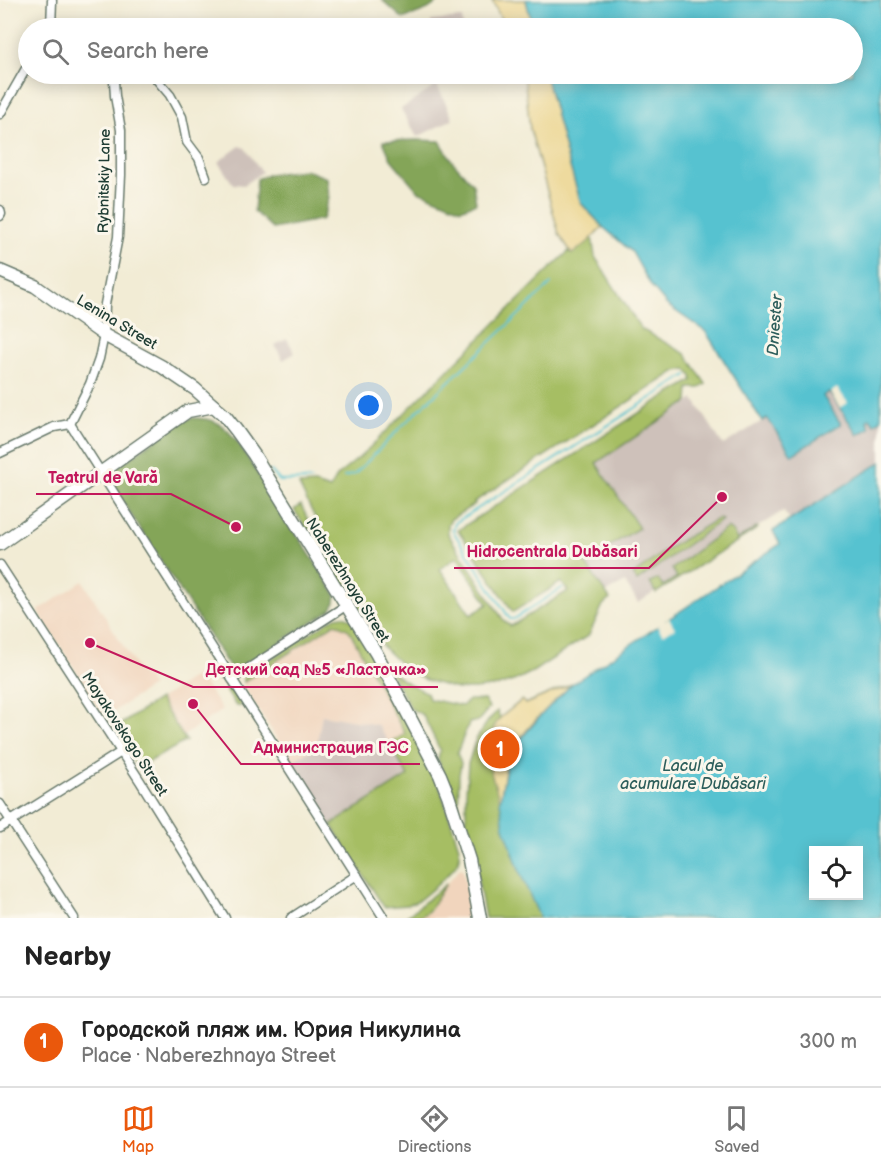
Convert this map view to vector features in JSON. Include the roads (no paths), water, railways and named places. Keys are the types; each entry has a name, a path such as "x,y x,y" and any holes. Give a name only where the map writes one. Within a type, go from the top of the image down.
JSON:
{"street":[{"path":"51,18 52,0"},
{"path":"0,114 18,82"},
{"name":"Rybnitskiy Lane","path":"70,424 90,384 99,359 104,335 105,304 118,233 121,130 114,84"},
{"path":"161,84 170,95 182,117 187,142 199,158 206,177"},
{"path":"0,210 0,216"},
{"name":"Lenina Street","path":"0,271 35,286 104,335 161,366 195,389 214,406"},
{"path":"0,544 188,411 214,406"},
{"name":"Naberezhnaya Street","path":"214,406 225,416 254,455 376,652 440,775 469,860 480,918"},
{"path":"0,453 54,428 70,424 384,918"},
{"name":"Mayakovskogo Street","path":"0,565 152,800 225,918"},
{"path":"232,679 347,605"},
{"path":"0,828 121,752"},
{"path":"0,804 74,918"},
{"path":"291,918 357,875"}],"water":[{"name":"Dniester","path":"526,0 881,0 881,420 874,424 870,418 867,420 870,428 858,435 829,392 823,396 841,424 792,455 767,418 762,421 706,332 667,305 651,286 632,252 603,227 581,203 548,84 863,84 863,18 530,18"},
{"name":"Lacul de acumulare Dubăsari","path":"881,462 881,918 540,918 521,875 504,827 500,801 508,757 544,712 572,684 780,544 773,531"}],"waterway":[{"path":"344,477 355,474 551,284"},
{"path":"562,588 514,619 510,619 453,531 455,523 687,375"},
{"path":"271,471 280,481 311,480"}],"place":[{"name":"Hidrocentrala Dubăsari","path":"722,497"},
{"name":"Teatrul de Vară","path":"236,527"},
{"name":"Детский сад №5 «Ласточка»","path":"90,643"},
{"name":"Администрация ГЭС","path":"193,704"},
{"name":"Городской пляж им. Юрия Никулина","path":"500,749"}]}
